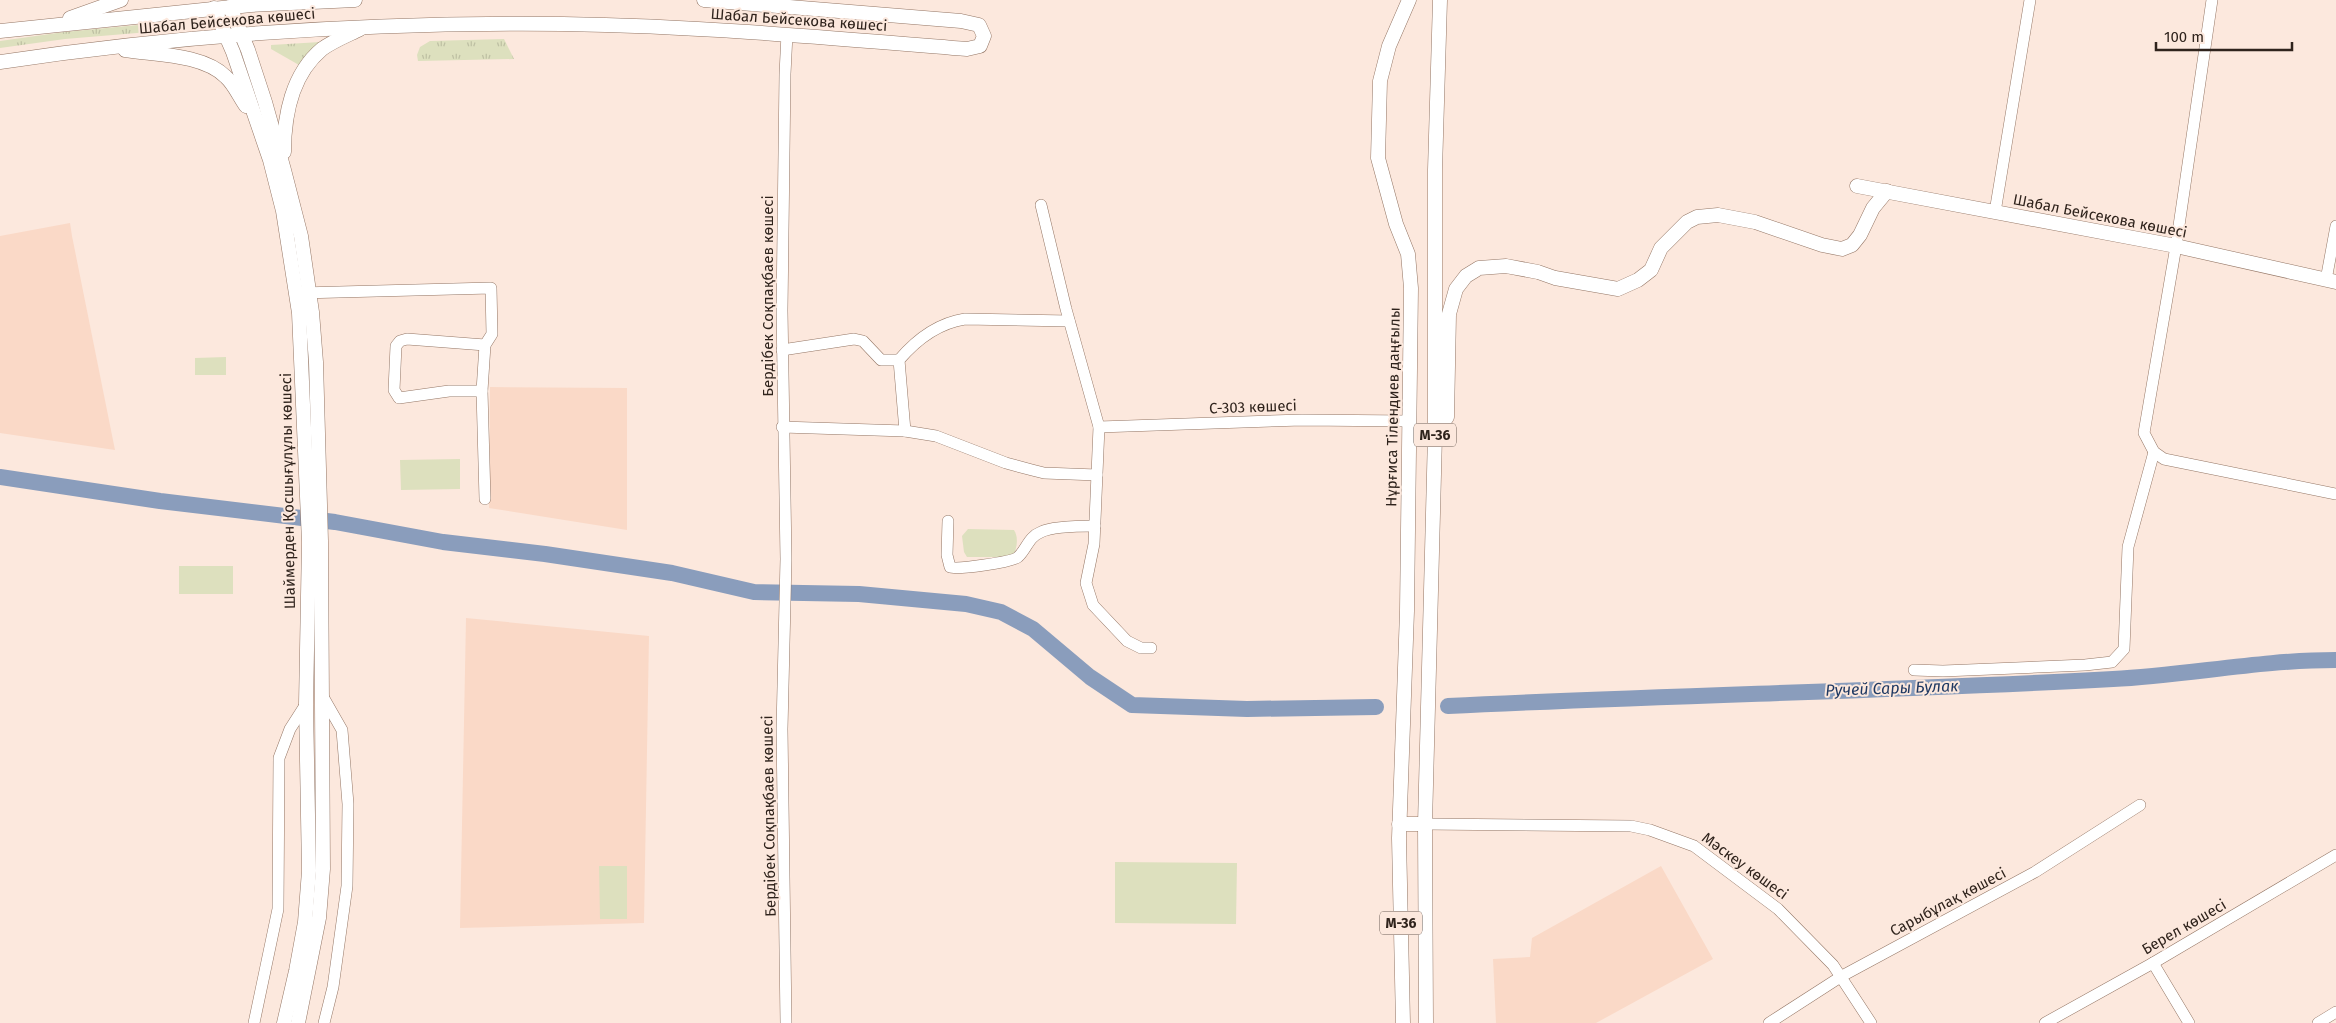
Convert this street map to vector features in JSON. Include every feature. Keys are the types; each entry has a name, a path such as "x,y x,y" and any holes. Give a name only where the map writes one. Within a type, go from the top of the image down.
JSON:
{"main road":[{"path":"47,26 121,0"},
{"name":"Шабал Бейсекова көшесі","path":"0,31 212,4 355,0"},
{"name":"Шабал Бейсекова көшесі","path":"0,62 102,47 242,34 364,27 564,24 788,34 967,49 980,46 983,41 983,30 979,24 961,21 704,0"},
{"name":"Нұрғиса Тілендиев даңғылы","path":"1399,824 1407,610 1411,288 1408,254 1396,224 1378,158 1380,80 1389,46 1409,0"},
{"name":"M-36","path":"1426,1023 1425,824 1435,435 1436,124 1440,0"},
{"name":"Шаймерден Қосшығұлұлы көшесі","path":"229,3 242,34 265,102 301,236 303,293"},
{"name":"Шаймерден Қосшығұлұлы көшесі","path":"212,4 226,36 270,160 303,293 316,362 313,503 322,695 324,869 319,918 298,1023"},
{"path":"284,170 286,112 304,70 322,49 364,27"},
{"path":"102,47 196,60 212,66 226,77 256,122"},
{"name":"Шабал Бейсекова көшесі","path":"1857,186 2176,246 2331,281"},
{"path":"1435,435 1447,417 1449,314 1456,289 1466,276 1478,268 1506,266 1538,272 1555,278 1618,288 1638,280 1651,270 1661,248 1687,222 1696,217 1718,215 1755,222 1822,245 1842,249 1852,244 1860,235 1873,208 1887,191"},
{"name":"Шаймерден Қосшығұлұлы көшесі","path":"284,1023 305,922 309,870 306,704 315,542"},
{"path":"1407,610 1431,612"},
{"name":"M-36","path":"1399,824 1403,1023"},
{"name":"Мәскеу көшесі","path":"1399,824 1425,824"}],"street":[{"path":"1995,212 2030,0"},
{"path":"2212,0 2176,246 2144,433 2152,449 2164,459 2336,494"},
{"name":"Бердібек Соқпақбаев көшесі","path":"786,1023 782,729 786,559 782,350 784,102 788,34"},
{"path":"1041,205 1099,427 1094,544 1086,583 1093,605 1127,641 1141,648 1151,648"},
{"path":"2331,281 2336,226"},
{"path":"303,293 491,288 492,334 485,345 482,391 486,499"},
{"path":"782,350 854,339 863,341 881,360 889,362 899,360 921,338 949,322 965,319 1070,321"},
{"path":"482,391 449,390 399,398 394,390 396,346 400,341 408,339 485,345"},
{"path":"899,360 905,430"},
{"name":"С-303 көшесі","path":"1099,427 1302,420 1409,421"},
{"path":"782,428 905,430 936,436 1006,463 1032,470 1097,476"},
{"path":"1914,670 1943,671 2085,665 2112,662 2119,656 2124,649 2128,547 2152,449"},
{"path":"948,521 947,555 950,567 957,570 978,564 1012,561 1019,556 1032,537 1042,531 1095,526"},
{"path":"322,695 342,730 348,804 347,886 333,987 324,1023"},
{"path":"254,1023 278,909 279,758 290,729 306,704"},
{"name":"Сарыбұлақ көшесі","path":"1769,1023 1842,976 2035,872 2140,805"},
{"name":"Мәскеу көшесі","path":"1425,824 1631,826 1650,830 1694,846 1734,874 1794,923 1842,976 1872,1023"},
{"name":"Берел көшесі","path":"2045,1023 2153,963 2336,855"},
{"path":"2153,963 2189,1023"},
{"path":"2318,1023 2336,1012"}],"shaded area":[{"path":"70,223 115,450 0,433 0,236"},
{"path":"490,387 627,388 627,530 489,508"},
{"path":"466,618 649,636 644,923 460,928"},
{"path":"1661,866 1713,959 1596,1023 1496,1023 1493,959 1530,957 1532,938"}],"green space":[{"path":"149,24 149,32 65,39 0,48 0,41 64,32"},
{"path":"504,39 514,59 418,61 417,55 420,47 430,41"},
{"path":"320,42 299,65 271,49 271,45"},
{"path":"226,357 226,375 195,375 195,358"},
{"path":"460,459 460,489 401,490 400,460"},
{"path":"968,529 1014,530 1017,540 1014,554 1012,557 967,557 964,552 962,536"},
{"path":"179,566 233,566 233,594 179,594"},
{"path":"1115,862 1237,863 1236,924 1115,923"},
{"path":"599,866 627,866 627,919 600,919"}],"waterway":[{"path":"0,477 160,501 335,522 443,542 545,554 672,573 754,592 859,594 966,604 1001,612 1033,629 1090,677 1132,705 1247,709 1376,707"},
{"name":"Ручей Сары Булак","path":"1448,706 2113,679 2280,662 2336,660"}]}
